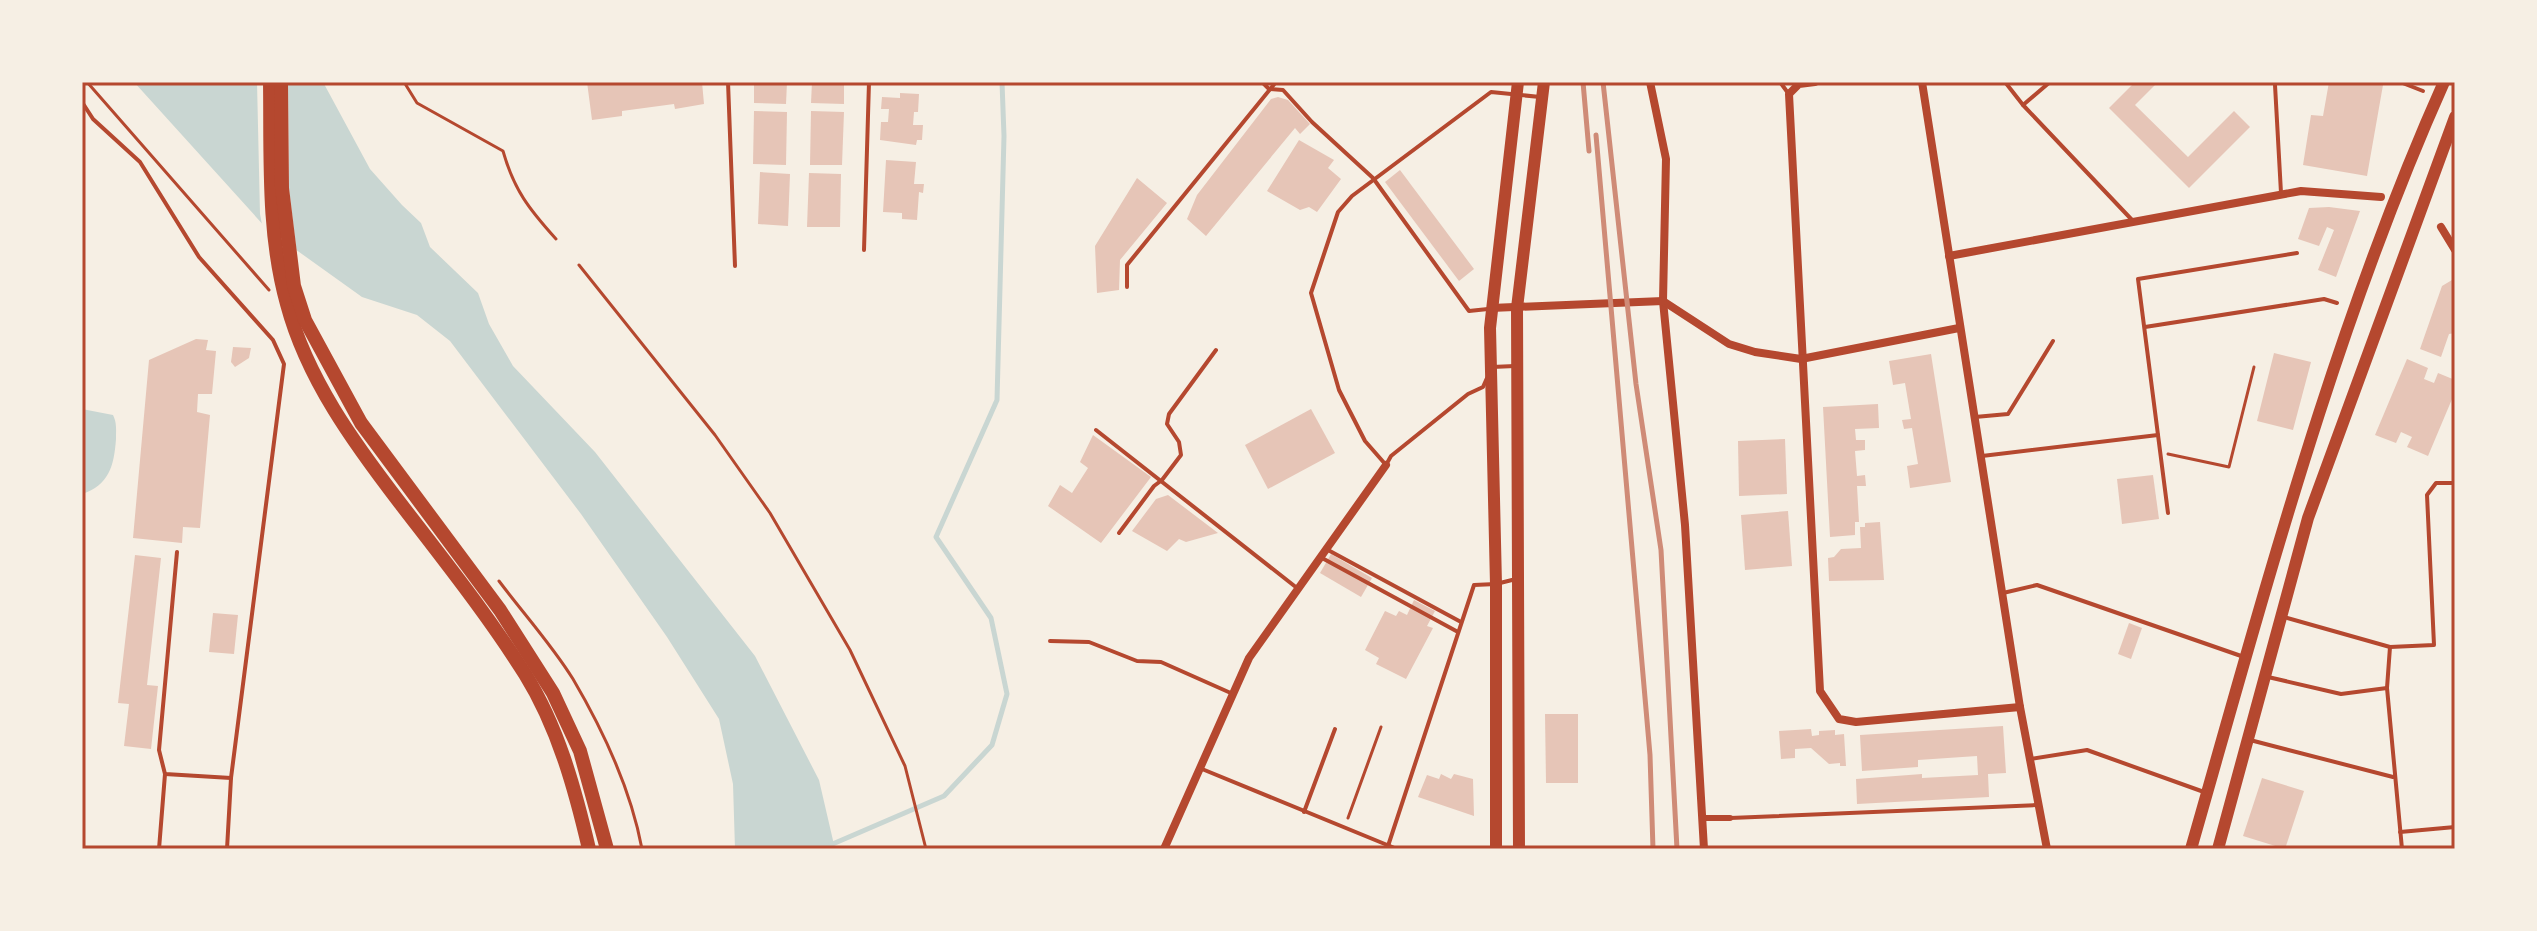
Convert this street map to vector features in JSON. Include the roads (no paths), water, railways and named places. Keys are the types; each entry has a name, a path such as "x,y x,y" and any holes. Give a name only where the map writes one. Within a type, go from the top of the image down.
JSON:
{"highway":[{"path":"270,82 272,201 276,243 287,304 309,362 344,425 490,621 527,677 574,785 589,849"},
{"path":"281,82 282,188 294,286 305,320 361,423 500,610 553,693 580,751 607,849"}],"main road":[{"path":"1519,849 1517,308 1544,82"},
{"path":"2191,849 2289,507 2385,224 2444,82"},
{"path":"1496,849 1496,584 1491,308 1517,88"},
{"path":"2218,849 2308,518 2455,117"}],"street":[{"path":"1650,82 1666,159 1663,301 1685,525 1704,849"},
{"path":"1815,82 1799,84 1789,94 1820,691 1839,719 1856,722 2020,707"},
{"path":"1922,82 2020,707 2047,849"},
{"path":"1949,256 2301,191 2381,197"},
{"path":"2441,227 2455,250"},
{"path":"1491,308 1663,301 1729,344 1755,352 1801,359 1959,328"},
{"path":"1164,849 1249,658 1386,465"},
{"path":"1703,818 1730,818"}],"lane":[{"path":"728,82 735,266"},
{"path":"864,250 869,82"},
{"path":"1262,82 1269,89 1283,90 1312,122 1373,178 1469,311 1491,308"},
{"path":"1127,287 1127,265 1276,82"},
{"path":"1780,82 1789,94"},
{"path":"2005,82 2134,222"},
{"path":"2023,105 2050,82"},
{"path":"2400,82 2423,91"},
{"path":"2275,85 2281,195"},
{"path":"1519,366 1491,367 1483,387 1468,394 1391,456 1386,465 1365,441 1339,390 1311,293 1338,212 1373,178 1491,92 1517,88 1543,97"},
{"path":"82,102 93,119 140,162 199,257 273,340 284,364 231,778 227,849"},
{"path":"2168,513 2138,279 2297,253"},
{"path":"2145,327 2324,299 2337,303"},
{"path":"1975,417 2008,414 2053,341"},
{"path":"1119,533 1181,455 1179,442 1167,424 1169,414 1216,350"},
{"path":"1096,430 1299,590"},
{"path":"1980,457 2158,435"},
{"path":"2282,617 2390,647 2434,645 2427,495 2436,483 2455,483"},
{"path":"1328,550 1461,622"},
{"path":"159,849 165,774 159,750 177,552"},
{"path":"1322,558 1458,632"},
{"path":"1388,846 1474,585 1518,579"},
{"path":"2003,593 2037,585 2246,657"},
{"path":"1050,641 1089,642 1137,661 1161,662 1233,694"},
{"path":"2390,647 2387,688 2402,849"},
{"path":"2265,676 2341,694 2387,688"},
{"path":"1304,812 1335,729"},
{"path":"2248,739 2394,777"},
{"path":"2030,759 2087,750 2207,793"},
{"path":"1200,768 1397,849"},
{"path":"165,774 231,778"},
{"path":"1730,818 2039,805"},
{"path":"2400,832 2455,827"}],"waterway":[{"path":"821,849 944,796 992,745 1007,694 991,618 936,537 997,400 1004,136 1002,82"}],"railway":[{"path":"1583,82 1589,151"},
{"path":"1603,82 1636,384 1661,550 1677,849"},
{"path":"1596,135 1650,755 1653,849"}]}
